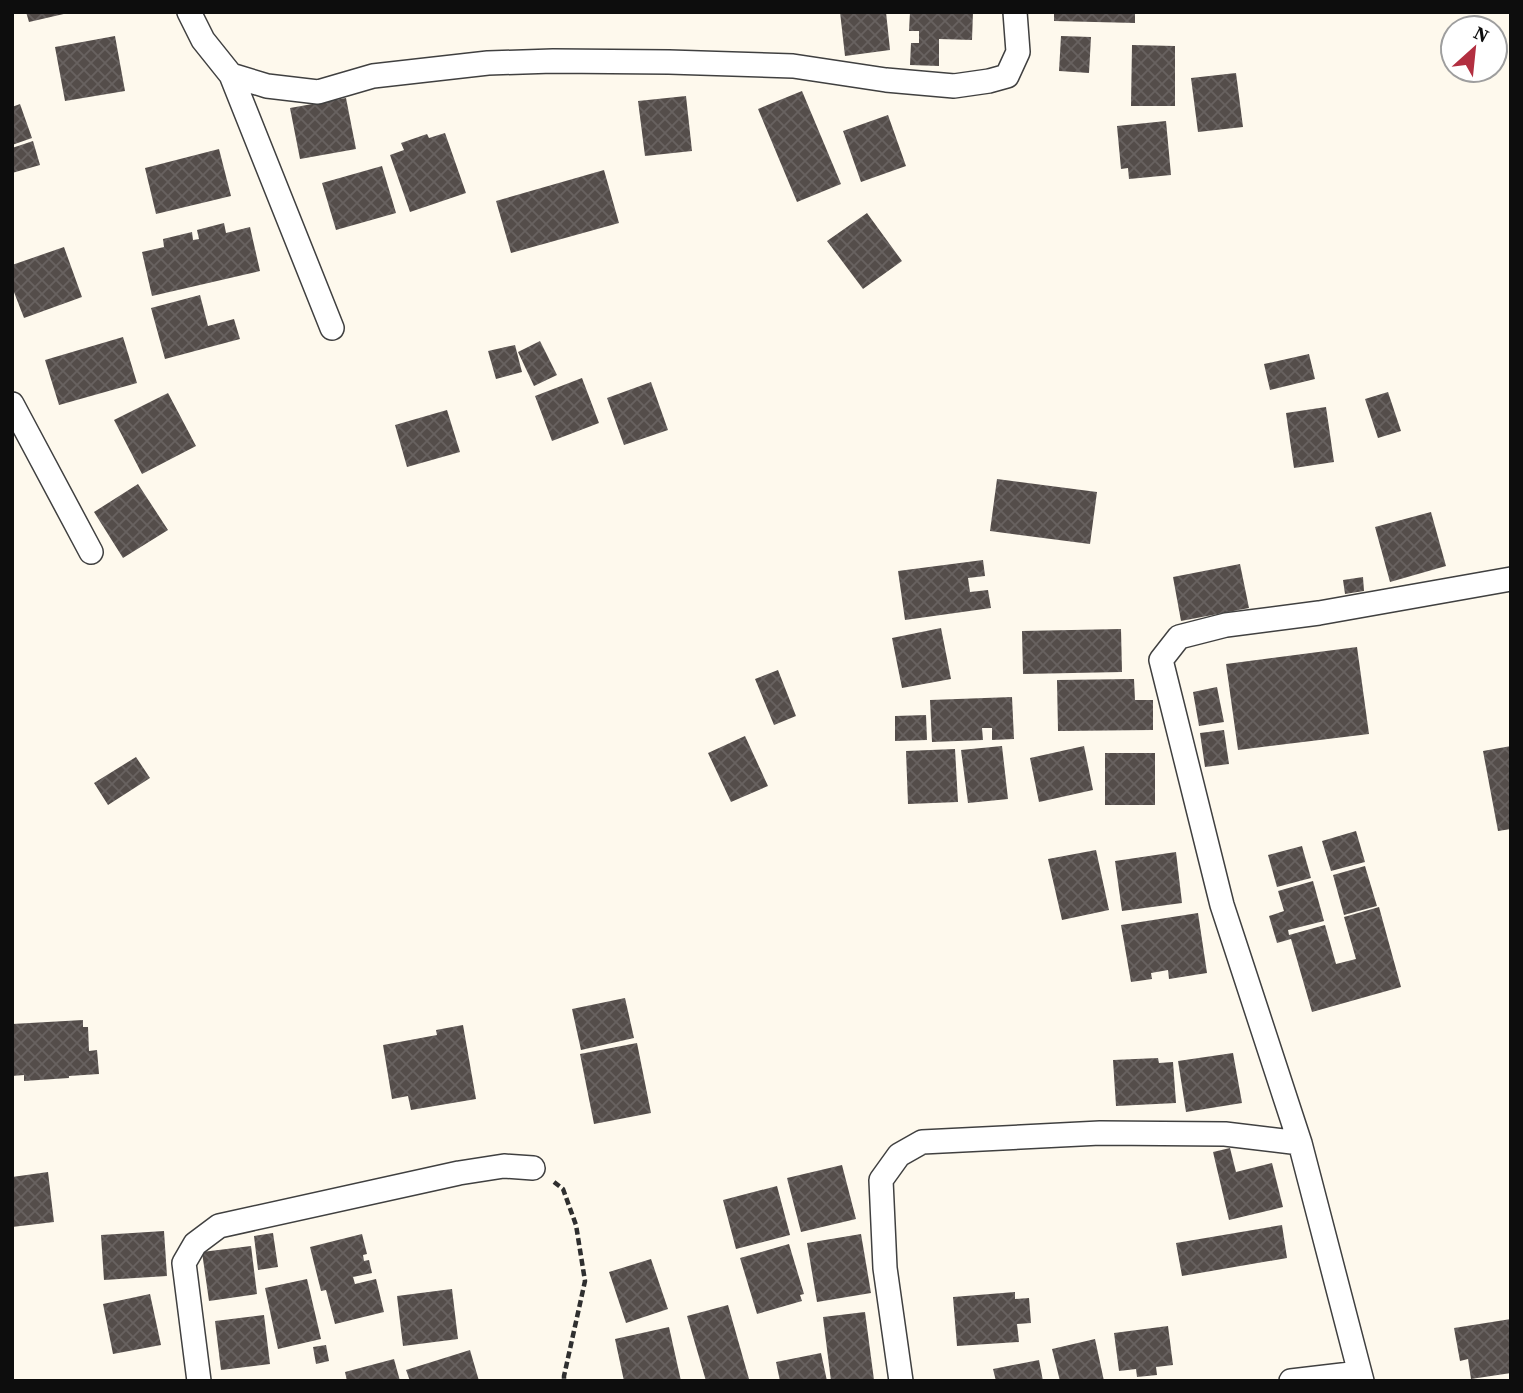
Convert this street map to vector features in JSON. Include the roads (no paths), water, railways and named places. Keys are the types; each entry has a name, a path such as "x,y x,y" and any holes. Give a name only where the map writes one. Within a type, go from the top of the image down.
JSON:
{"street":[{"path":"189,12 203,40 231,75 331,328"},
{"path":"231,75 267,86 318,92 373,76 488,63 669,62 793,66 886,80 954,86 1007,76 1018,52 1015,12"},
{"path":"12,404 91,552"},
{"path":"1291,1381 1360,1377 1300,1143 1222,905 1161,660 1179,637 1226,625 1511,579"},
{"path":"901,1381 885,1268 881,1180 899,1155 922,1142 1101,1133 1225,1134 1300,1143"},
{"path":"199,1381 184,1263 195,1244 219,1226 460,1173 504,1166 533,1168"}]}
